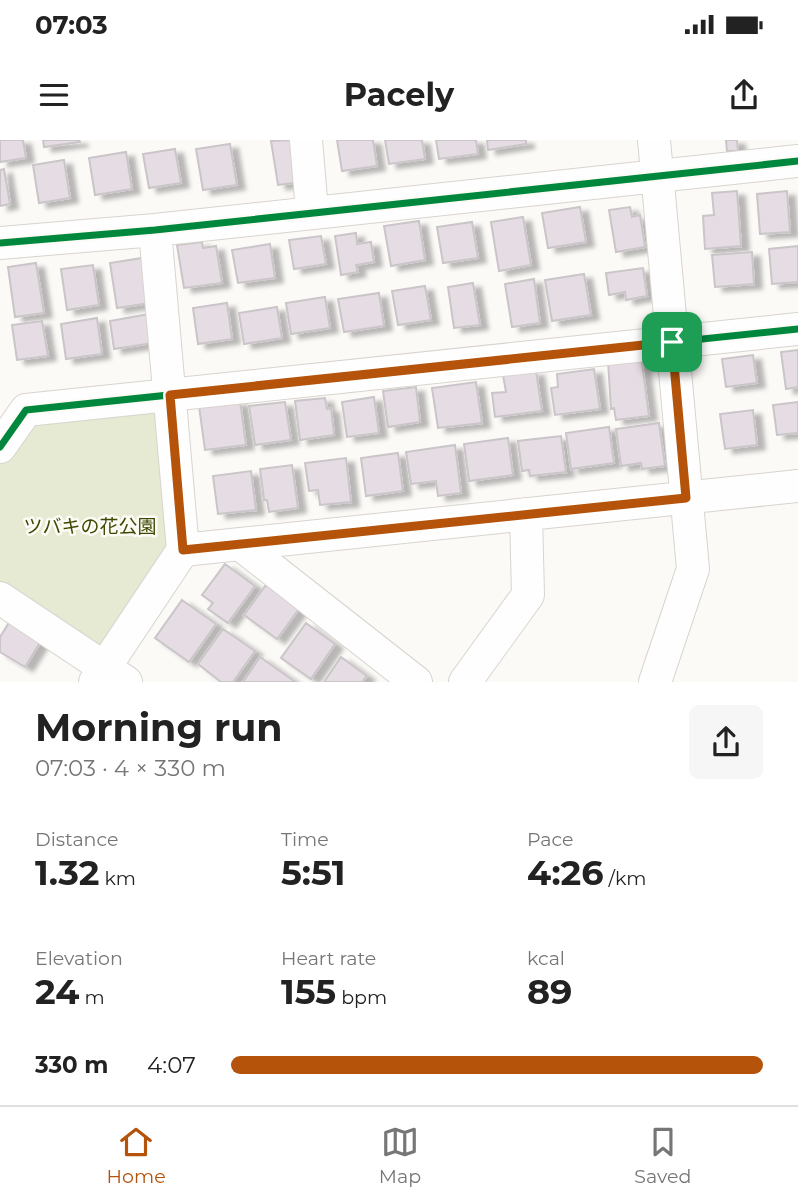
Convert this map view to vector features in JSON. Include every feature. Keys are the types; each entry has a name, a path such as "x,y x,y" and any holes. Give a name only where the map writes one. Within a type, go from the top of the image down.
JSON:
{"street":[{"path":"306,140 312,211"},
{"path":"654,140 693,569 655,681"},
{"path":"0,243 155,230 312,211 798,161"},
{"path":"0,598 108,677 183,550 155,230"},
{"path":"0,447 26,410 798,329"},
{"path":"183,550 798,486"},
{"path":"465,681 528,595 526,514"},
{"path":"240,544 416,681"}],"green space":[{"name":"ツバキの花公園","path":"170,395 183,550 105,667 0,598 0,447 26,410"}],"building":[{"path":"0,140 23,140 26,158 0,162"},
{"path":"43,140 79,140 80,142 44,147"},
{"path":"294,140 301,182 278,185 271,141"},
{"path":"337,140 373,140 377,166 342,171"},
{"path":"385,140 422,140 425,159 389,164"},
{"path":"436,140 476,140 478,154 439,159"},
{"path":"487,140 526,140 526,144 488,150"},
{"path":"726,140 737,140 738,151 727,151"},
{"path":"230,144 237,185 203,190 196,149"},
{"path":"175,149 181,183 149,188 143,154"},
{"path":"126,152 132,189 95,195 89,158"},
{"path":"64,160 70,198 39,203 33,165"},
{"path":"4,169 10,204 0,206 0,170"},
{"path":"737,191 741,246 705,249 703,216 714,215 712,193"},
{"path":"787,191 790,232 760,234 757,194"},
{"path":"580,207 586,242 548,248 542,213"},
{"path":"630,207 632,217 640,215 645,247 616,252 609,210"},
{"path":"523,217 531,265 499,271 491,222"},
{"path":"419,221 425,260 391,266 384,226"},
{"path":"472,222 478,258 443,263 437,227"},
{"path":"356,233 357,244 371,242 374,262 356,265 358,272 341,275 335,236"},
{"path":"321,236 326,264 294,269 289,240"},
{"path":"202,242 203,248 216,246 222,283 184,288 177,245"},
{"path":"270,244 275,278 238,283 232,250"},
{"path":"798,246 798,282 772,284 769,249"},
{"path":"752,252 754,284 715,287 712,255"},
{"path":"142,258 150,303 117,308 110,263"},
{"path":"36,263 44,313 15,317 8,267"},
{"path":"93,265 99,305 67,310 61,269"},
{"path":"643,268 647,296 626,300 625,292 609,295 606,273"},
{"path":"584,274 591,315 552,321 545,280"},
{"path":"534,279 540,323 512,327 505,284"},
{"path":"473,283 480,325 454,328 448,287"},
{"path":"425,286 431,320 398,325 392,291"},
{"path":"379,293 384,326 344,332 338,299"},
{"path":"325,297 330,328 291,334 286,303"},
{"path":"227,303 232,339 198,344 193,308"},
{"path":"277,307 282,338 244,344 239,313"},
{"path":"149,314 153,343 114,349 110,321"},
{"path":"97,318 102,354 66,359 61,324"},
{"path":"42,321 48,356 17,360 12,325"},
{"path":"798,350 798,387 786,389 781,352"},
{"path":"753,355 757,383 726,387 722,359"},
{"path":"641,356 649,416 616,420 614,408 611,409 608,361"},
{"path":"594,369 600,409 555,415 551,388 558,387 557,374"},
{"path":"536,371 542,411 495,417 492,393 506,392 503,375"},
{"path":"476,382 482,423 438,428 432,388"},
{"path":"416,387 420,422 388,427 383,391"},
{"path":"374,397 379,433 347,437 342,402"},
{"path":"325,398 327,409 331,408 334,435 300,440 295,401"},
{"path":"240,401 246,445 205,450 199,406"},
{"path":"285,402 291,440 255,445 249,406"},
{"path":"798,402 798,433 777,435 773,405"},
{"path":"753,410 757,445 725,449 720,414"},
{"path":"659,423 665,466 642,469 641,463 621,466 616,429"},
{"path":"609,427 614,463 571,469 566,433"},
{"path":"561,436 566,472 530,476 529,470 522,471 518,441"},
{"path":"508,438 513,475 469,481 464,444"},
{"path":"455,445 461,493 438,496 436,481 411,484 406,452"},
{"path":"398,453 403,491 366,496 361,458"},
{"path":"346,458 351,502 320,505 318,490 309,491 305,463"},
{"path":"292,465 298,508 269,512 267,500 264,500 260,469"},
{"path":"251,471 256,510 218,514 213,476"},
{"path":"225,564 255,586 228,623 208,609 213,603 202,595"},
{"path":"266,585 299,609 277,639 244,615"},
{"path":"182,600 216,624 189,662 155,638"},
{"path":"10,621 41,641 25,667 0,652 0,637"},
{"path":"306,623 335,644 311,679 281,658"},
{"path":"223,629 255,651 233,682 221,682 198,664"},
{"path":"260,657 294,681 294,682 243,682"},
{"path":"341,657 367,676 362,682 324,682"}],"cycle path":[{"path":"0,243 155,230 798,161"},
{"path":"0,447 26,410 798,329"}],"route":[{"path":"672,342 686,498 183,550 170,395 672,342"}]}
